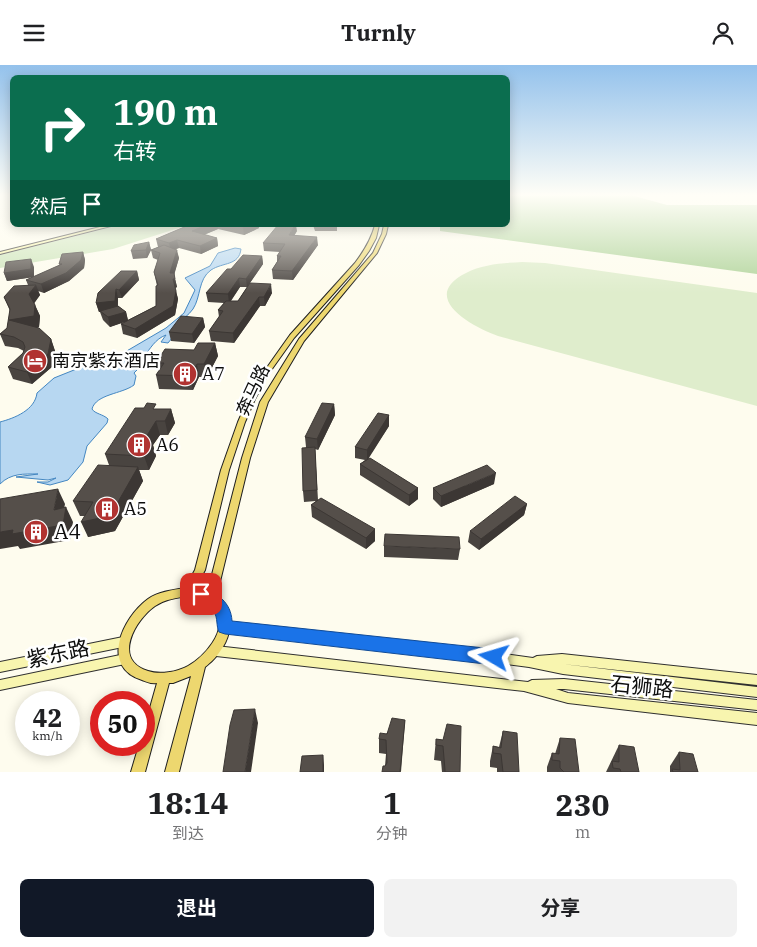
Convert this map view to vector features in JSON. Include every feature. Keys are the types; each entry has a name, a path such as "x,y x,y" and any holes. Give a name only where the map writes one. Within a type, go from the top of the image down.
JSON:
{"main road":[{"path":"0,253 105,227"},
{"name":"奔马路","path":"188,592 200,570 243,415 278,354 364,253 375,235 377,227"},
{"name":"奔马路","path":"211,599 246,458 264,402 301,340 374,253 386,227"},
{"path":"188,592 211,599 219,606 224,616 225,627 216,651 199,667 179,677 164,679 145,677 132,670 125,659 123,642 128,627 138,613 153,602 169,595 188,592"},
{"name":"石狮路","path":"225,627 529,662 563,669 757,692"},
{"name":"紫东路","path":"0,667 123,642"},
{"name":"石狮路","path":"216,651 524,686 568,698 757,719"},
{"name":"紫东路","path":"0,685 125,659"},
{"name":"石狮路","path":"529,662 562,659 757,680"},
{"path":"172,772 199,667"},
{"path":"138,772 164,679"},
{"name":"石狮路","path":"524,686 564,684 757,705"}],"green space":[{"path":"112,227 182,227 113,249 0,268 0,255"},
{"path":"440,227 757,227 757,274 440,231"},
{"path":"522,262 545,263 757,293 757,406 498,336 475,326 454,310 448,301 447,292 453,282 466,273 486,266"}],"water":[{"path":"235,248 241,249 240,254 234,261 216,267 204,278 196,304 176,326 181,327 168,343 161,342 166,335 150,348 143,358 145,362 134,373 136,376 134,385 104,397 94,404 92,409 108,419 107,423 87,446 83,462 68,480 50,485 37,482 48,482 56,478 48,480 16,477 38,474 23,474 13,476 0,484 0,422 18,416 28,409 37,393 54,378 99,360 113,359 166,328 184,313 195,290 185,278 210,266 218,253"}],"building":[{"path":"184,227 202,227 192,231 217,238 200,246 177,240 169,243 156,239"},
{"path":"276,227 294,227 289,235 317,237 292,271 272,270 281,256 277,256 285,244 263,243"},
{"path":"149,242 146,250 131,251 134,245"},
{"path":"164,245 177,250 170,273 174,273 175,279 173,279 176,291 173,306 135,329 121,324 156,306 156,286 158,285 154,272 160,253 151,250"},
{"path":"83,252 81,260 66,273 41,284 26,280 62,264 59,264 62,254"},
{"path":"243,255 262,256 246,279 239,278 228,294 206,293 227,269 231,269"},
{"path":"31,259 31,269 4,273 6,262"},
{"path":"121,271 137,271 119,290 116,289 115,301 96,303 98,293"},
{"path":"250,283 271,284 264,297 259,297 233,333 209,331 223,311 218,310 226,301 238,301"},
{"path":"36,285 29,294 35,305 34,316 9,320 39,328 51,339 48,354 27,372 8,367 23,353 25,347 23,342 14,337 0,334 7,328 10,309 4,297 14,286"},
{"path":"118,306 126,312 108,317 100,311"},
{"path":"181,316 203,318 192,334 169,332"},
{"path":"198,343 215,343 204,364 197,364 190,376 156,375 164,363 156,363 165,349 194,350"},
{"path":"147,403 156,404 153,409 171,409 165,421 156,421 143,442 152,442 144,456 105,454 135,408 144,408"},
{"path":"322,403 334,404 317,439 305,437"},
{"path":"378,413 389,415 367,450 355,447"},
{"path":"315,447 317,490 303,491 302,448"},
{"path":"370,458 418,488 409,495 360,464"},
{"path":"98,465 138,467 110,516 81,522 93,502 73,501"},
{"path":"487,465 496,473 441,496 433,488"},
{"path":"58,489 54,510 66,507 63,525 12,534 13,530 0,532 0,499"},
{"path":"515,496 527,504 481,539 470,531"},
{"path":"321,498 375,529 366,538 311,505"},
{"path":"385,534 459,537 460,549 384,546"},
{"path":"255,709 245,772 223,772 234,710"},
{"path":"392,718 405,720 400,772 382,772 383,766 387,763 386,740 379,739 380,733 387,734"},
{"path":"447,724 461,726 460,772 445,772 443,746 436,745 436,739 443,740"},
{"path":"503,731 517,733 519,772 503,772 501,754 493,753 493,746 501,748"},
{"path":"560,738 575,739 579,772 564,772 560,768 560,761 552,760 552,753 559,754"},
{"path":"619,745 634,747 639,772 621,772 620,769 613,768 612,761 619,762"},
{"path":"679,752 693,754 698,772 673,772 672,769 680,770"},
{"path":"323,755 323,772 300,772 302,756"}],"place":[{"name":"南京紫东酒店","path":"35,361"},
{"name":"A7","path":"185,374"},
{"name":"A6","path":"139,445"},
{"name":"A5","path":"107,509"},
{"name":"A4","path":"36,532"}],"route":[{"path":"201,594 219,606 224,616 225,627 494,657"}]}
